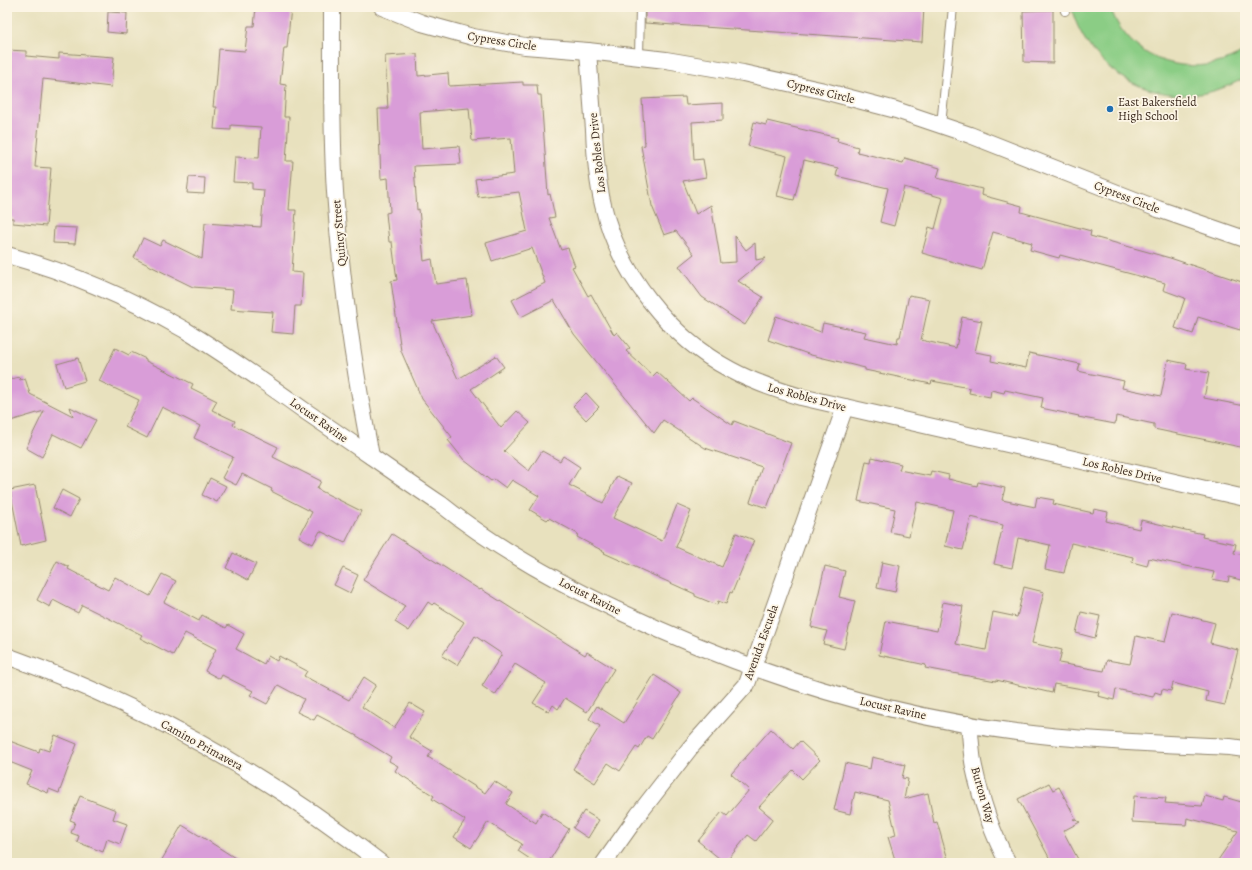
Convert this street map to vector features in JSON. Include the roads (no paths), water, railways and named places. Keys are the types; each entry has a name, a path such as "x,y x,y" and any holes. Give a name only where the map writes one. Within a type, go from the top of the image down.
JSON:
{"street":[{"name":"Quincy Street","path":"332,7 331,88 336,192 345,296 360,400 371,456"},
{"name":"Cypress Circle","path":"382,7 422,23 473,37 525,46 588,51 666,60 743,73 820,90 896,110 977,138 1158,209 1245,239"},
{"name":"Los Robles Drive","path":"588,51 597,174 603,206 613,237 629,270 650,301 674,328 699,350 730,370 763,386 801,397 1245,498"},
{"name":"Locust Ravine","path":"7,255 28,260 82,280 134,303 184,330 233,360 442,506 470,528 524,561 586,595 672,636 753,667 820,689 881,706 969,724 1039,735 1102,741 1245,749"},
{"name":"Avenida Escuela","path":"604,863 638,814 686,754 747,684 845,407"},
{"name":"Camino Primavera","path":"7,656 104,694 187,736 267,782 325,821 381,863"},
{"name":"Burton Way","path":"969,724 974,767 985,809 1000,849 1008,863"}],"lane":[{"path":"639,57 640,7"},
{"path":"941,125 953,7"}],"place":[{"name":"East Bakersfield High School","path":"1110,109"}]}
